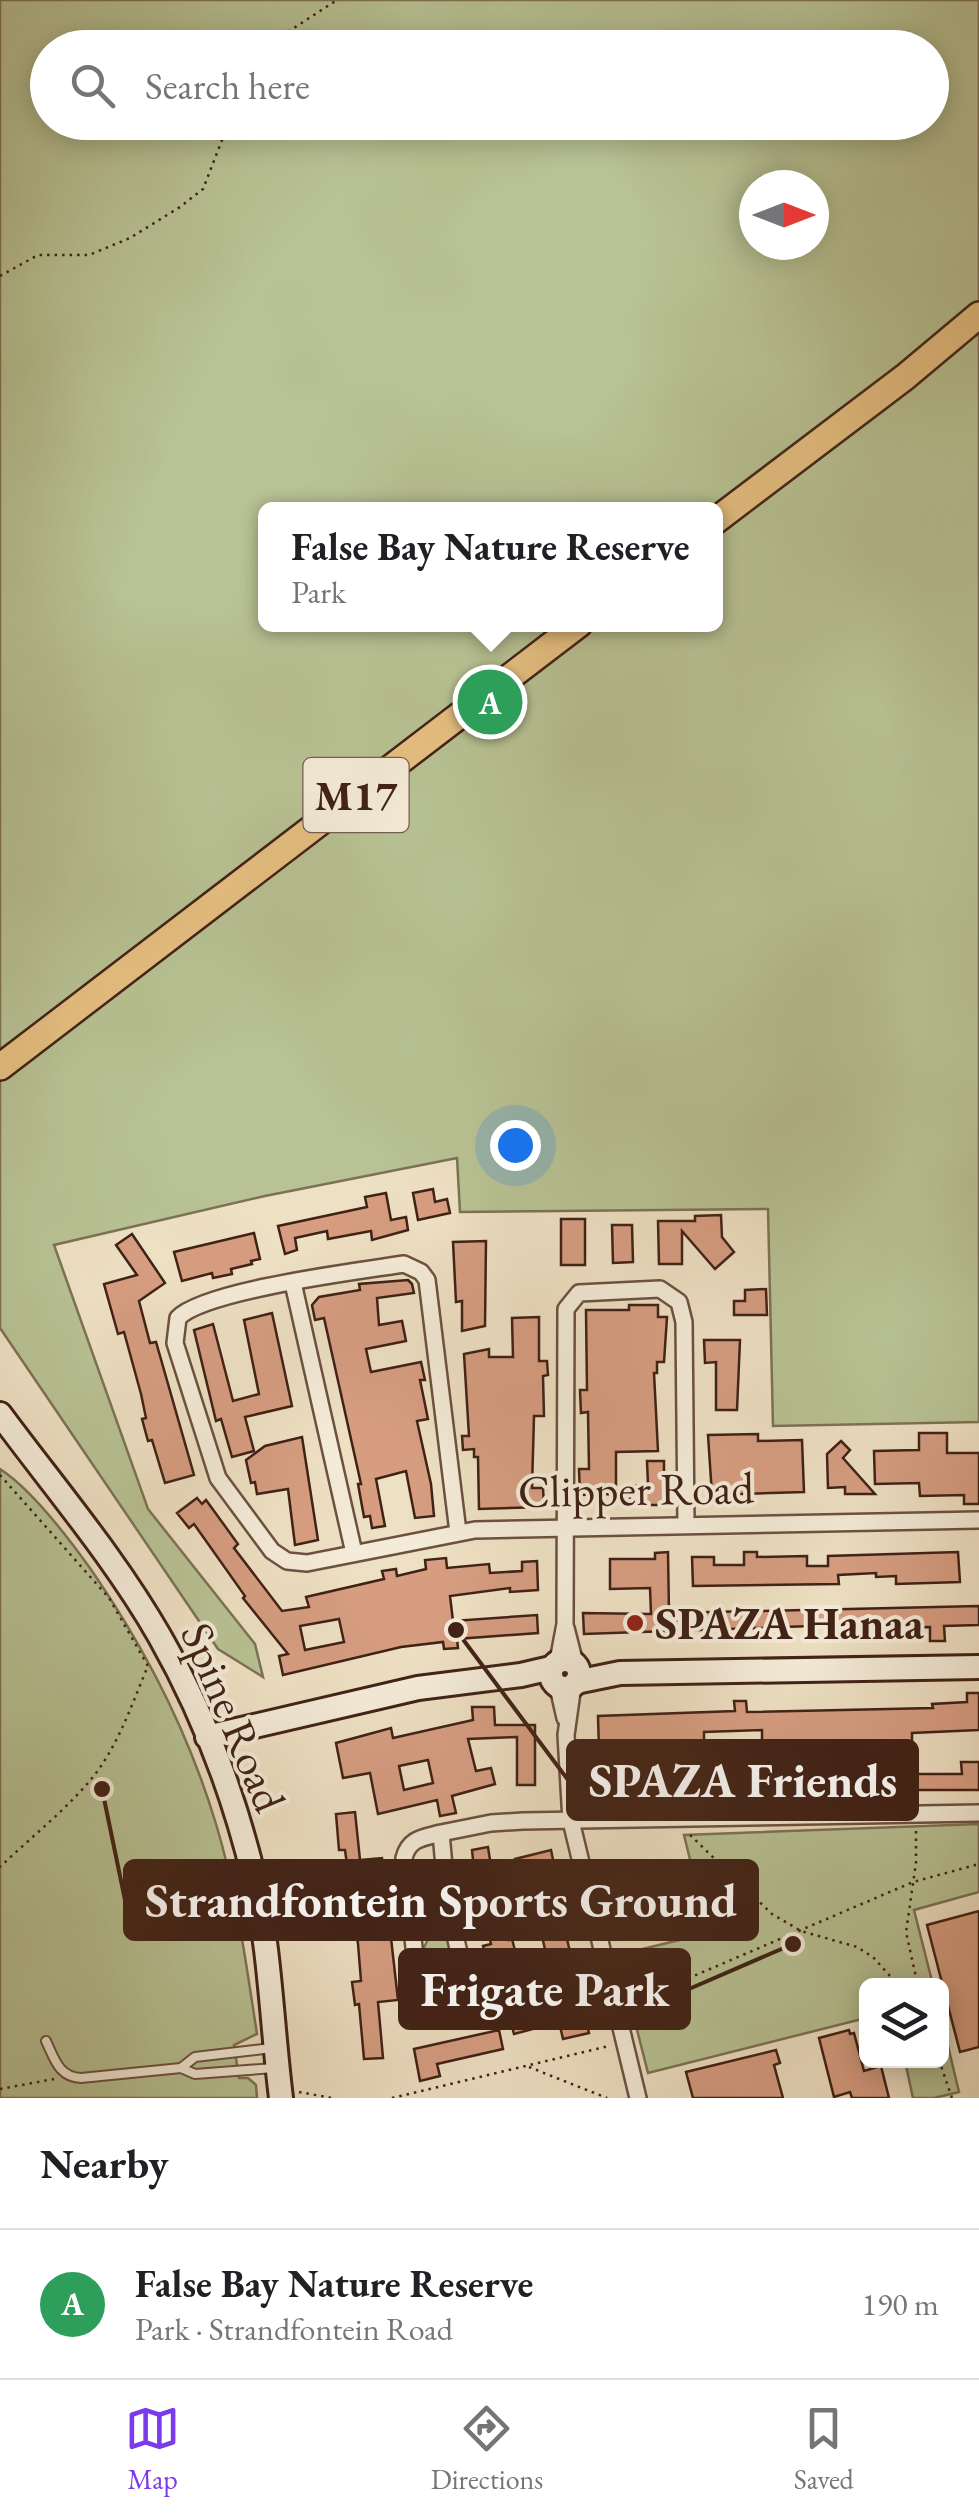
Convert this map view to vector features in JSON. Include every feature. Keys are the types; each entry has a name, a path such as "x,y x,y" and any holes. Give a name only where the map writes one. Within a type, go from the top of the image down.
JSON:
{"main road":[{"path":"723,515 905,377 979,315"},
{"name":"M17","path":"0,1067 570,632"}],"street":[{"path":"354,1553 292,1283 404,1264 421,1272 427,1280 458,1532"},
{"name":"Clipper Road","path":"292,1283 189,1309 178,1318 174,1334 218,1478 272,1551 297,1563 458,1532 979,1520"},
{"path":"638,2098 570,1821 564,1624 566,1309 574,1296 592,1290 660,1289 672,1296 683,1311 686,1525"},
{"name":"Spine Road","path":"0,1414 144,1611 207,1737 233,1803 255,1884 280,2096"},
{"path":"207,1737 418,1688 521,1676 979,1668"},
{"path":"442,1833 447,1900 466,1980 462,2002 435,2009 420,2001 410,1928 406,1851 414,1840 442,1833 491,1823 979,1814"},
{"path":"410,1928 447,1900"}],"lane":[{"path":"46,2041 65,2075 81,2078 181,2068 195,2074 276,2058"},
{"path":"181,2068 195,2058 276,2058"}],"path":[{"path":"291,30 337,0"},
{"path":"0,276 38,255 89,255 130,238 204,189 222,140"},
{"path":"0,1475 108,1598 148,1666 112,1749 96,1773 60,1813 0,1867"},
{"path":"916,1978 906,1932 917,1814"},
{"path":"681,1819 686,1831 772,1914 802,1931 857,1947 873,1956 892,1978"},
{"path":"617,2012 740,1954 913,1882 979,1864"},
{"path":"392,2098 623,2042"},
{"path":"528,2067 607,2098"},
{"path":"942,2068 952,2098"},
{"path":"0,2089 65,2075"},
{"path":"280,2096 306,2091 332,2098"}],"green space":[{"path":"0,0 979,0 979,1422 773,1426 768,1209 460,1212 457,1158 265,1196 54,1245 148,1509 255,1644 263,1677 218,1649 0,1328"},
{"path":"0,1469 37,1502 92,1571 147,1661 193,1757 216,1824 235,1902 257,2034 234,2045 239,2078 248,2078 256,2085 257,2098 0,2098"},
{"path":"979,1824 979,1892 914,1910 931,1978 859,1978 859,2020 648,2073 618,1955 708,1933 684,1835"},
{"path":"443,1927 461,1982 458,1996 435,2004 426,2000 422,1959 427,1941"},
{"path":"949,2050 959,2092 913,2098 907,2068 949,2068"}],"building":[{"path":"433,1189 435,1202 447,1199 450,1213 418,1220 413,1193"},
{"path":"386,1193 391,1220 406,1217 408,1230 372,1240 371,1231 328,1239 327,1231 295,1238 297,1250 285,1254 278,1226 367,1207 365,1197"},
{"path":"721,1215 722,1237 734,1252 715,1269 682,1231 682,1264 659,1264 658,1221 695,1221 695,1216"},
{"path":"561,1219 585,1219 585,1265 561,1265"},
{"path":"612,1225 632,1225 633,1262 613,1263"},
{"path":"254,1233 260,1259 231,1269 232,1274 213,1278 212,1273 182,1281 174,1252"},
{"path":"132,1234 165,1283 139,1301 150,1343 156,1342 194,1475 165,1483 142,1419 146,1418 124,1332 118,1334 104,1284 137,1275 116,1245"},
{"path":"486,1241 485,1326 462,1331 462,1301 456,1302 453,1242"},
{"path":"408,1280 414,1293 377,1298 379,1325 402,1321 406,1341 366,1349 371,1372 421,1362 425,1380 420,1380 428,1419 417,1421 434,1516 415,1518 406,1471 376,1479 385,1526 372,1528 370,1516 364,1517 361,1484 324,1318 315,1320 312,1305 319,1297 360,1290 359,1284"},
{"path":"766,1289 767,1315 734,1315 734,1301 745,1301 745,1290"},
{"path":"629,1305 658,1305 658,1317 667,1317 664,1362 657,1362 654,1373 658,1451 616,1452 616,1494 580,1495 579,1469 589,1469 588,1412 581,1413 580,1390 587,1390 586,1310 629,1310"},
{"path":"272,1313 292,1406 245,1417 254,1451 232,1457 221,1419 216,1421 194,1330 213,1324 233,1401 259,1394 244,1320"},
{"path":"539,1317 539,1361 547,1361 548,1375 543,1376 544,1416 534,1416 532,1488 543,1488 544,1507 479,1509 478,1457 474,1457 474,1449 463,1450 462,1436 469,1436 464,1354 489,1349 489,1357 513,1357 512,1318"},
{"path":"704,1340 740,1340 737,1410 716,1410 716,1362 705,1363"},
{"path":"919,1433 947,1433 947,1453 979,1453 979,1504 964,1504 964,1495 920,1496 919,1483 875,1484 874,1451 919,1450"},
{"path":"758,1434 758,1441 802,1440 804,1492 712,1495 708,1435"},
{"path":"302,1437 318,1540 295,1545 288,1489 257,1494 246,1460 265,1446"},
{"path":"841,1441 850,1450 843,1458 875,1494 845,1494 845,1487 828,1488 827,1454"},
{"path":"647,1461 664,1461 664,1505 630,1505 630,1486 648,1485"},
{"path":"197,1498 202,1504 206,1500 238,1544 234,1548 282,1611 309,1607 306,1597 384,1579 382,1571 396,1569 397,1576 426,1569 425,1560 446,1558 447,1568 489,1564 490,1573 522,1571 522,1562 537,1561 538,1590 510,1592 510,1588 450,1596 453,1621 537,1615 538,1633 457,1639 458,1648 444,1649 443,1642 401,1647 283,1675 279,1656 288,1654 243,1598 194,1524 189,1528 177,1513","holes":["339,1619 344,1642 305,1650 300,1626"]},
{"path":"668,1552 669,1613 979,1606 979,1625 944,1626 945,1641 930,1641 930,1627 840,1625 584,1634 583,1613 651,1614 650,1588 610,1589 610,1559 655,1559 655,1553"},
{"path":"744,1552 757,1552 757,1557 807,1556 807,1566 828,1566 828,1556 958,1552 960,1582 896,1584 896,1576 876,1577 876,1573 838,1575 839,1584 693,1586 692,1557 714,1557 714,1565 744,1565"},
{"path":"967,1693 979,1693 979,1730 912,1733 912,1774 962,1774 961,1762 979,1762 979,1790 902,1790 902,1783 890,1782 744,1785 744,1790 724,1791 684,1790 684,1785 600,1786 598,1716 735,1711 734,1701 746,1701 747,1712 933,1708 932,1704 967,1702","holes":["762,1730 762,1755 704,1757 704,1732"]},
{"path":"472,1707 494,1707 495,1725 535,1725 535,1785 517,1785 517,1737 468,1739 476,1771 491,1768 495,1784 452,1796 456,1813 440,1816 437,1800 378,1814 370,1773 343,1778 336,1743 391,1728 393,1738 473,1720","holes":["428,1760 433,1783 404,1790 399,1766"]},
{"path":"355,1812 360,1860 382,1858 398,2000 378,2002 383,2058 364,2059 359,2004 355,2005 352,1982 361,1981 358,1944 345,1850 339,1850 336,1814"},
{"path":"488,1847 498,1912 503,1911 509,1940 512,1939 521,1973 525,1972 527,1980 551,1975 537,1915 529,1917 515,1859 551,1850 563,1908 560,1909 589,2033 563,2039 559,2022 514,2034 507,2007 515,2005 506,1972 497,1974 493,1957 486,1958 483,1946 491,1944 483,1907 478,1908 472,1850"},
{"path":"641,1865 648,1870 651,1865 686,1889 659,1929 637,1914 649,1896 635,1886 639,1880 634,1876"},
{"path":"979,1911 979,2047 960,2052 949,2010 949,1978 941,1978 927,1925"},
{"path":"499,2030 503,2049 437,2064 440,2076 420,2081 414,2049"},
{"path":"849,2030 854,2033 859,2068 882,2068 889,2098 852,2098 850,2092 834,2097 819,2038"},
{"path":"776,2050 780,2063 774,2065 783,2098 693,2098 686,2072"}],"place":[{"name":"False Bay Nature Reserve","path":"490,702"},
{"name":"SPAZA Hanaa","path":"635,1623"},
{"name":"SPAZA Friends","path":"456,1630"},
{"name":"Strandfontein Sports Ground","path":"102,1789"},
{"name":"Frigate Park","path":"793,1944"}]}
